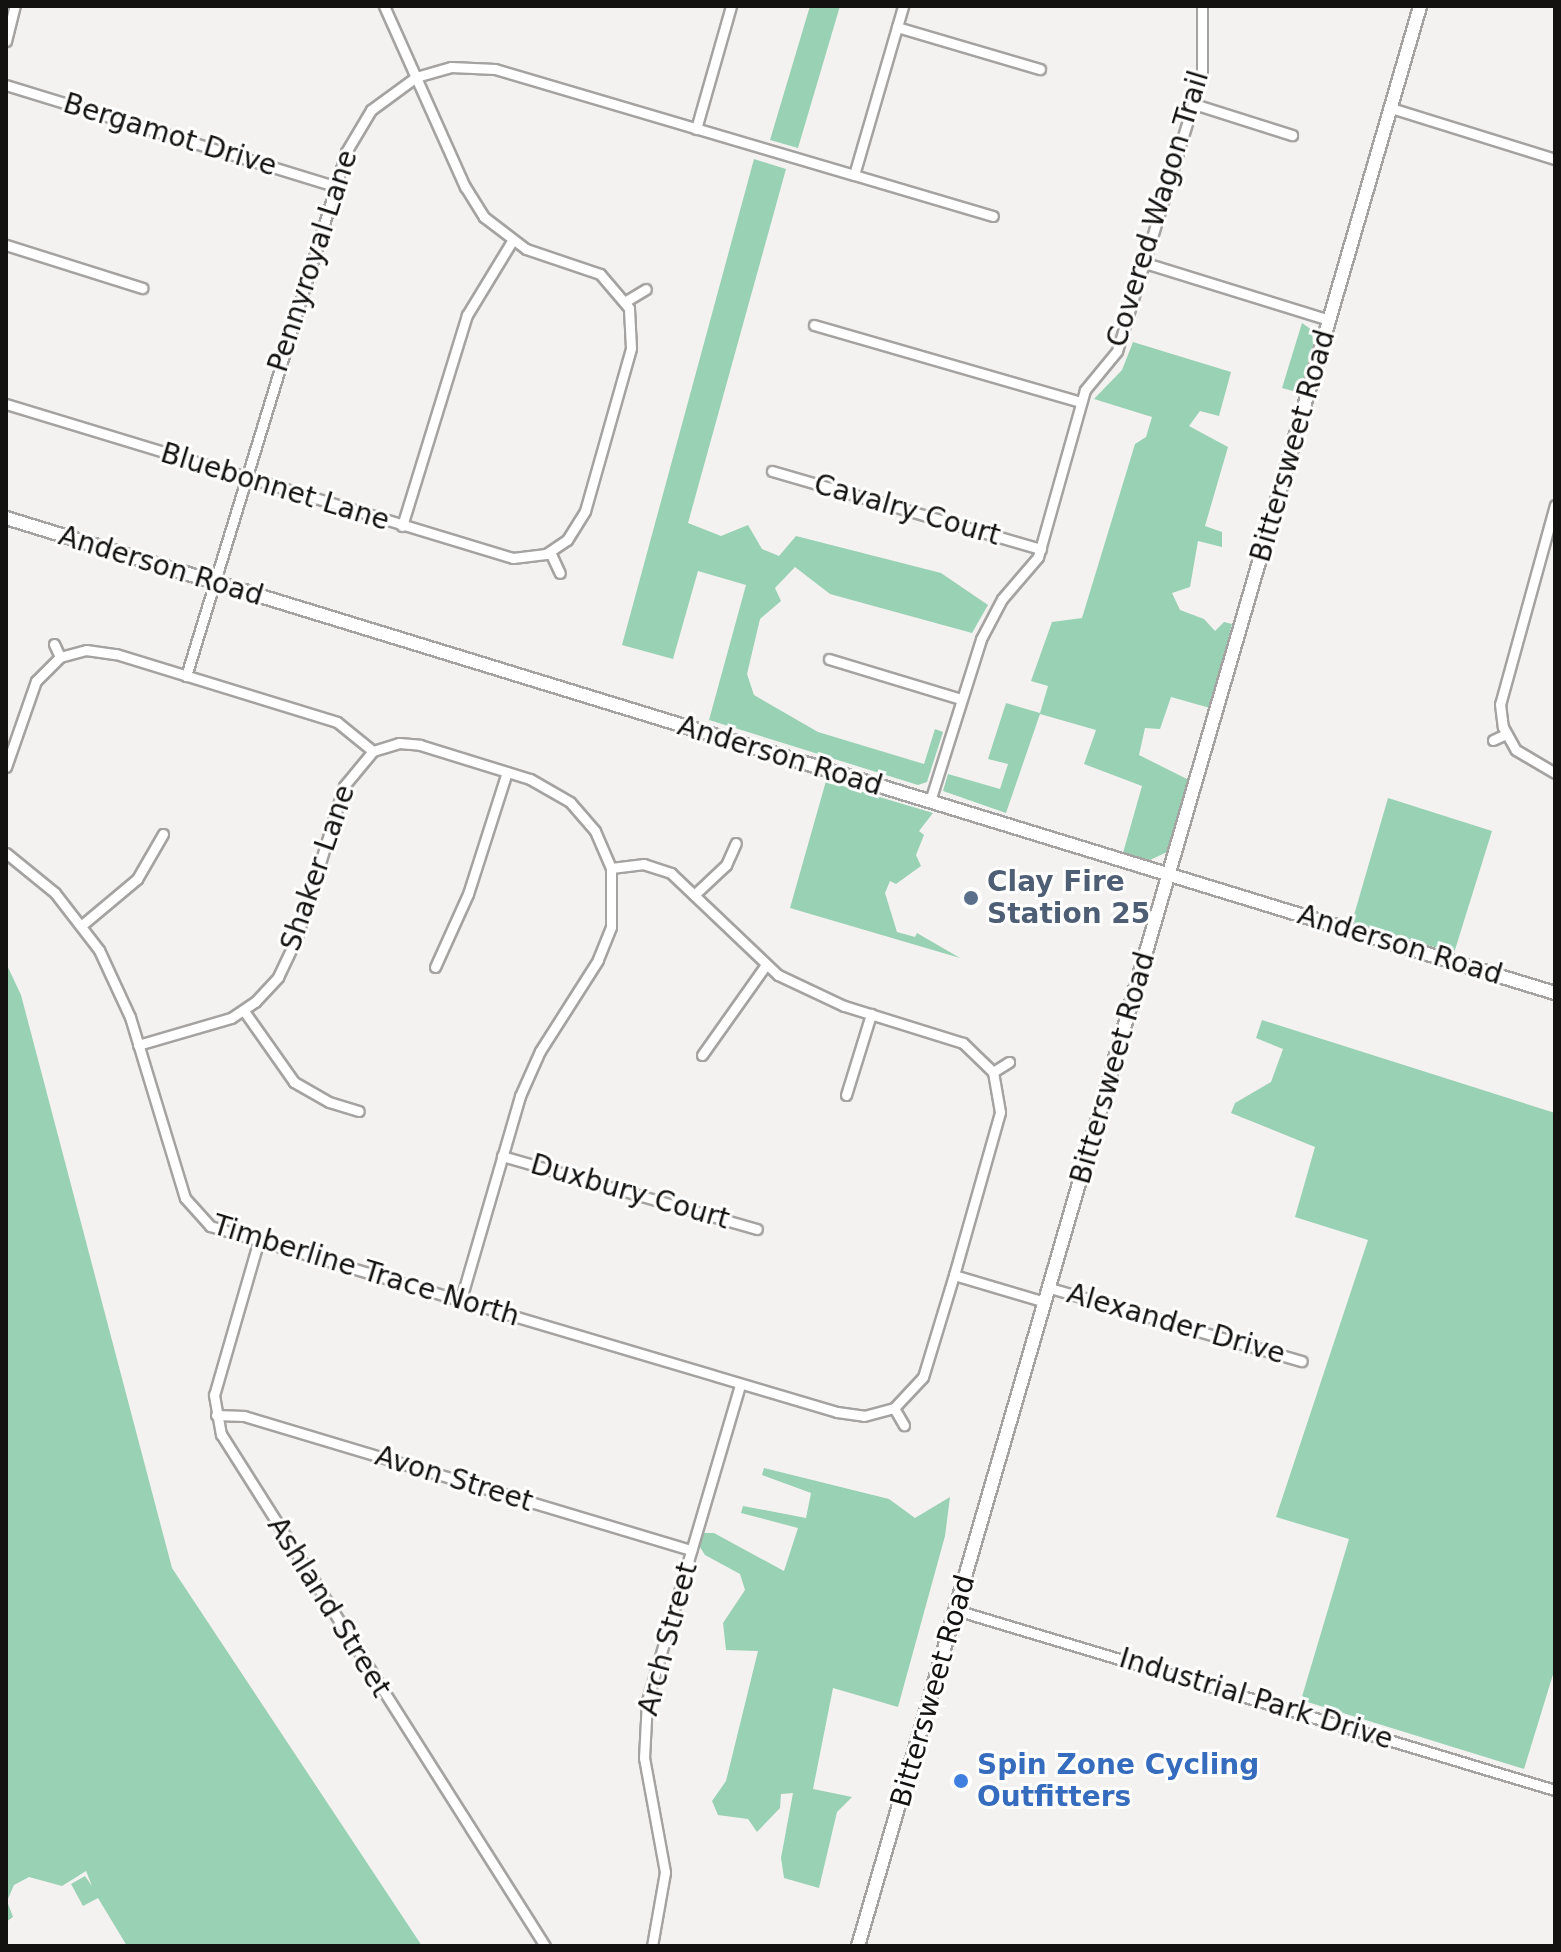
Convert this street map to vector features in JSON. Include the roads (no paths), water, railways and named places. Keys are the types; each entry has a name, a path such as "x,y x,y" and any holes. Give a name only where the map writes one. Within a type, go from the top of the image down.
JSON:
{"street":[{"path":"6,41 15,6"},
{"path":"384,6 474,203 512,241 600,274 626,301 633,327 631,348 585,511 574,532 548,553 560,573"},
{"path":"696,129 731,6"},
{"path":"854,175 903,6"},
{"name":"Covered Wagon Trail","path":"930,801 961,699 998,605 1030,572 1041,549 1081,402 1090,380 1117,351 1194,104 1206,53 1202,6"},
{"name":"Bittersweet Road","path":"858,1946 1420,6"},
{"path":"897,27 1040,69"},
{"name":"Pennyroyal Lane","path":"186,676 335,186 363,120 416,77 451,67 495,69 993,216"},
{"name":"Bergamot Drive","path":"6,85 335,186"},
{"path":"1194,104 1292,135"},
{"path":"1391,108 1555,159"},
{"path":"402,526 467,315 512,241"},
{"path":"6,245 142,288"},
{"path":"1145,263 1329,320"},
{"path":"626,301 646,289"},
{"path":"814,325 1081,402"},
{"name":"Bluebonnet Lane","path":"6,404 513,558 548,553"},
{"name":"Cavalry Court","path":"772,471 1041,549"},
{"path":"1555,507 1502,692 1506,734 1523,758 1555,773"},
{"name":"Anderson Road","path":"6,518 1555,993"},
{"path":"54,644 56,660"},
{"path":"6,767 30,691 56,660 104,651 337,722 373,751 409,743 540,783 570,802 595,831 611,868 614,910 607,940 530,1072 460,1302"},
{"path":"829,659 961,699"},
{"path":"1493,740 1506,734"},
{"name":"Shaker Lane","path":"138,1045 244,1011 269,988 289,956 344,786 373,751"},
{"path":"435,967 468,894 507,772"},
{"path":"82,925 137,879 163,834"},
{"path":"694,895 726,865 736,843"},
{"name":"Timberline Trace North","path":"6,853 55,893 82,925 114,978 188,1204 210,1226 258,1243 853,1415 894,1408"},
{"path":"611,868 637,863 658,867 694,895 765,966 805,990 963,1043 993,1072 1000,1112 923,1377 894,1408 904,1425"},
{"path":"702,1055 765,966"},
{"path":"244,1011 294,1082 321,1099 359,1111"},
{"path":"846,1095 871,1014"},
{"path":"993,1072 1009,1062"},
{"name":"Duxbury Court","path":"502,1156 757,1229"},
{"name":"Ashland Street","path":"258,1243 216,1385 216,1415 229,1450 545,1946"},
{"path":"954,1275 1045,1302"},
{"name":"Alexander Drive","path":"1050,1288 1302,1361"},
{"name":"Arch Street","path":"652,1946 665,1872 644,1758 645,1715 740,1384"},
{"name":"Avon Street","path":"216,1415 244,1416 691,1550"},
{"name":"Industrial Park Drive","path":"956,1610 1555,1790"}],"place":[{"name":"Clay Fire Station 25","path":"971,898"},
{"name":"Spin Zone Cycling Outfitters","path":"961,1781"}]}
